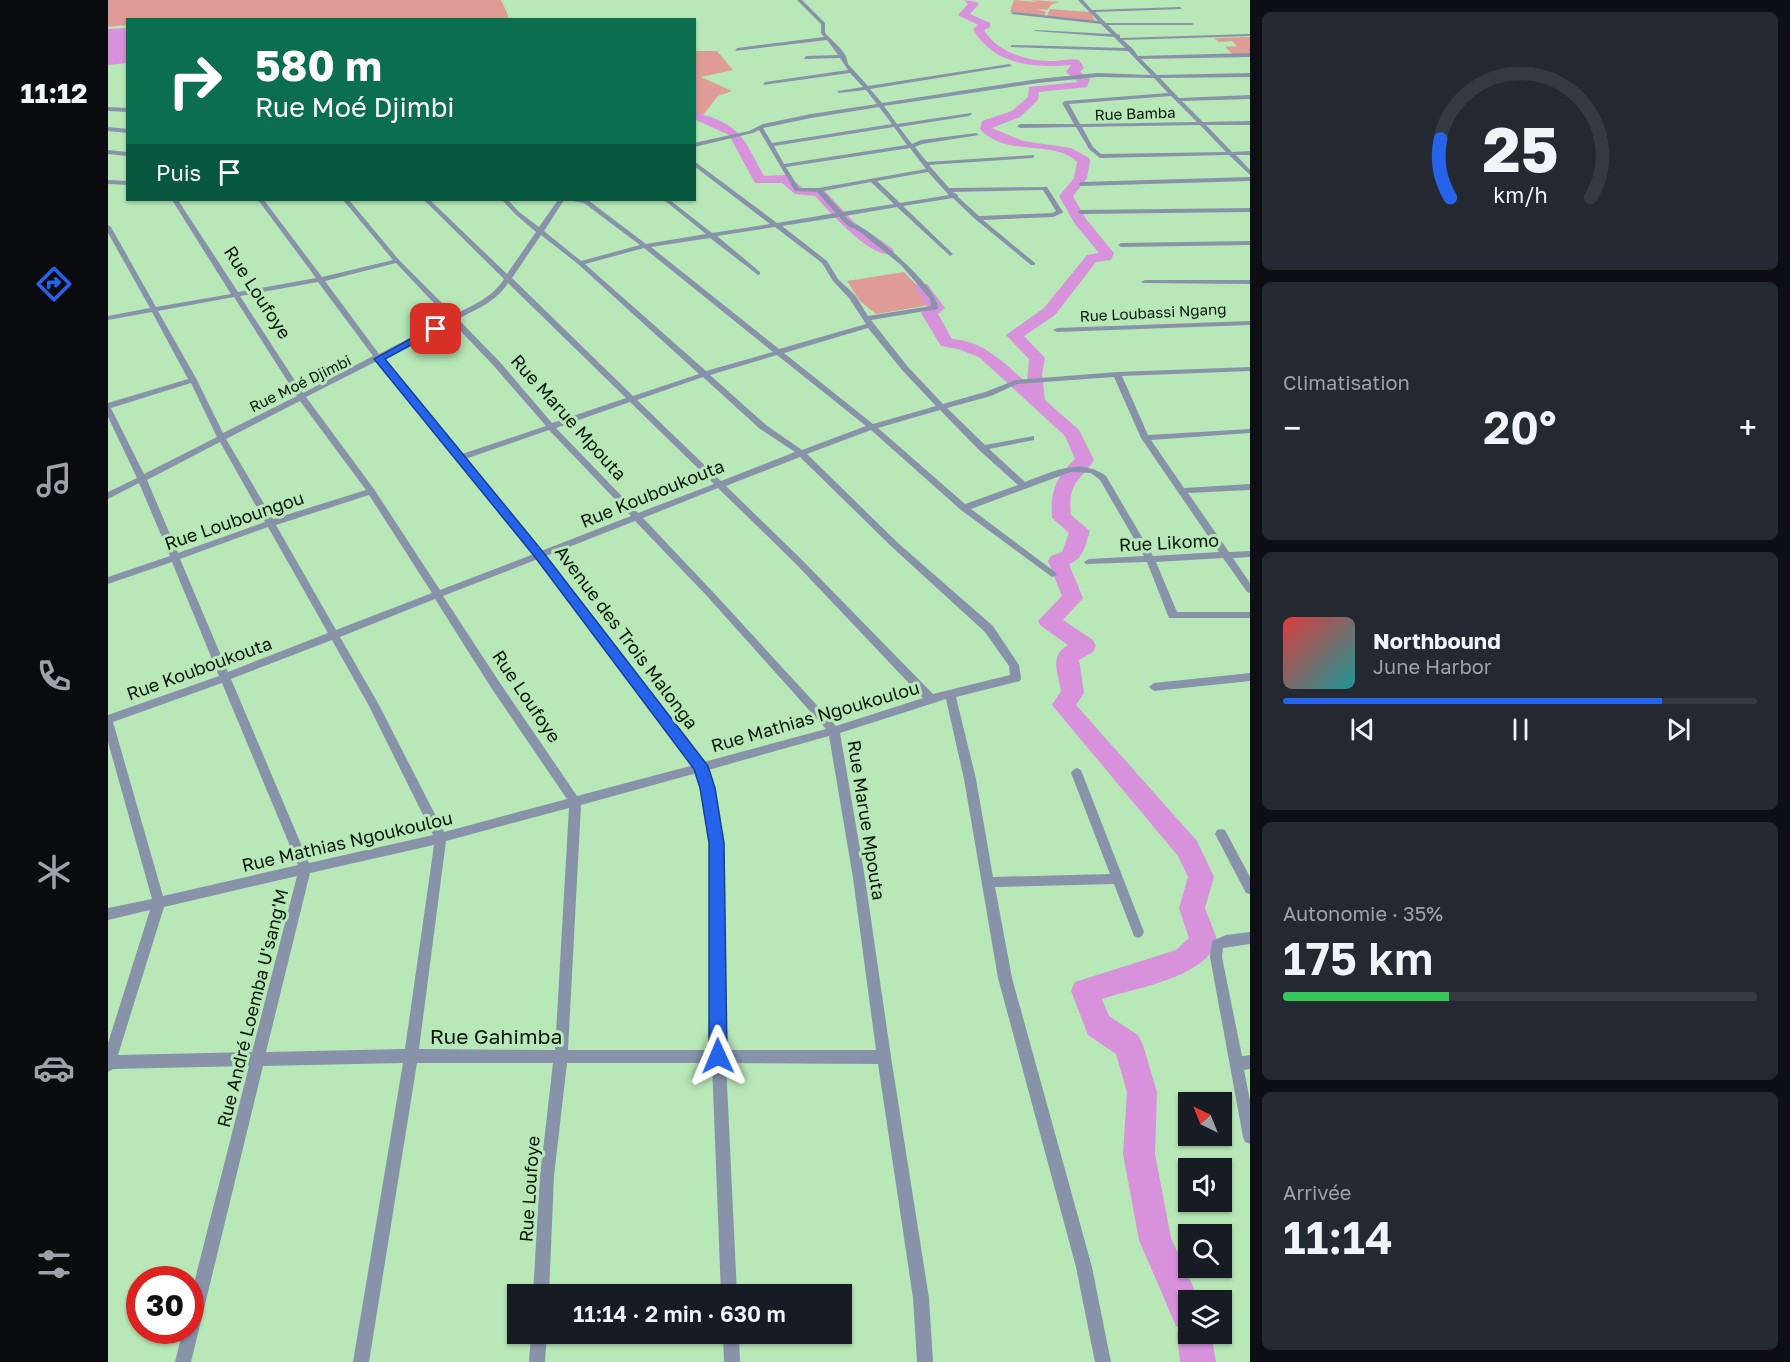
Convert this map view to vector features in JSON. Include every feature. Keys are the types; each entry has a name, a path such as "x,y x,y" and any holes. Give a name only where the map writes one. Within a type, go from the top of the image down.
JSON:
{"street":[{"path":"799,0 823,24 823,33 843,56 850,71 867,88 927,167 977,218 1033,264"},
{"path":"1080,0 1180,99 1250,173"},
{"path":"1093,11 1180,8"},
{"path":"1013,13 1105,23 1192,24"},
{"path":"1036,32 1119,38 1250,34"},
{"path":"737,50 828,38"},
{"path":"1012,46 1131,50"},
{"path":"1138,58 1250,55"},
{"path":"806,58 843,56"},
{"path":"840,92 1009,66"},
{"path":"765,84 850,71"},
{"path":"696,145 760,128 879,105 1078,76 1250,75"},
{"path":"1173,94 1067,101 1077,127 1091,148 1100,156 1250,153"},
{"path":"1180,99 1250,97"},
{"path":"108,109 126,110"},
{"path":"772,145 969,114"},
{"name":"Rue Bamba","path":"1020,126 1250,123"},
{"path":"760,128 796,189 819,190 873,181 927,167 1032,156"},
{"path":"108,129 126,131"},
{"path":"783,166 912,146 921,142 976,135"},
{"path":"108,152 126,154"},
{"path":"696,164 778,223 825,261 835,280 852,297 891,352 982,448 1024,486"},
{"path":"1081,184 1250,180"},
{"path":"873,181 950,254"},
{"path":"108,182 126,183"},
{"path":"950,190 1039,187 1047,190 1060,212 1053,215 977,218"},
{"path":"459,458 705,374 868,322 931,308 936,304 903,264 861,230 850,225 819,190"},
{"path":"580,264 645,246 957,196"},
{"name":"Rue Loufoye","path":"176,201 302,398 371,491 496,686 575,802 561,1057 547,1176 542,1284"},
{"name":"Avenue des Trois Malonga","path":"262,201 379,359 539,554 700,766 708,788 716,843 718,1056 729,1284"},
{"name":"Rue Marue Mpouta","path":"347,201 397,261 455,319 552,428 709,593 834,731 859,878 921,1298 925,1362"},
{"path":"428,201 799,562 931,699"},
{"path":"506,201 763,427 801,453"},
{"name":"Rue Moé Djimbi","path":"108,496 379,359 489,300 501,289 560,201"},
{"path":"586,201 779,351 964,508 1052,574"},
{"path":"668,201 758,273"},
{"path":"1080,212 1250,210"},
{"path":"108,227 193,380 221,437 374,705 441,838 411,1056 361,1362"},
{"path":"1121,245 1250,243"},
{"path":"108,318 319,280 397,261"},
{"path":"1145,282 1250,282"},
{"name":"Rue Loubassi Ngang","path":"1057,330 1250,323"},
{"name":"Rue Kouboukouta","path":"108,721 801,453 872,428 988,394 1016,382 1117,374 1250,369"},
{"path":"1117,374 1145,438 1250,590"},
{"path":"193,380 108,407 142,479 305,867"},
{"path":"1145,438 1250,431"},
{"path":"982,448 1031,438"},
{"name":"Rue Mathias Ngoukoulou","path":"108,914 305,867 441,838 834,731 931,699 1011,680 1017,674 1014,665 989,629 895,545 801,453"},
{"path":"964,508 1070,469 1093,471 1103,478 1150,559 1173,616 1250,615"},
{"path":"1181,491 1250,487"},
{"name":"Rue Louboungou","path":"108,581 271,523 371,491"},
{"name":"Rue Likomo","path":"1089,562 1250,554"},
{"path":"1154,687 1250,677"},
{"path":"950,695 970,779 1005,978 1084,1267 1103,1362"},
{"path":"108,721 159,902 109,1063"},
{"path":"1077,773 1138,932"},
{"path":"1221,834 1250,889"},
{"name":"Rue André Loemba U'sang'M","path":"183,1362 305,867"},
{"path":"987,882 1118,879"},
{"path":"1250,938 1226,941 1217,945 1216,957 1243,1063 1250,1137"},
{"name":"Rue Gahimba","path":"109,1063 411,1056 884,1057"},
{"path":"537,1362 538,1344"},
{"path":"731,1344 732,1362"}],"shaded area":[{"path":"108,0 501,0 508,15 508,18 126,18 126,25 108,27"},
{"path":"1014,0 1060,2 1052,4 1047,10 1036,9 1046,12 1044,16 1010,12"},
{"path":"1050,9 1090,12 1096,22 1047,16"},
{"path":"126,28 126,63 108,65 108,29"},
{"path":"1250,37 1250,54 1234,55 1225,47 1237,46 1232,41 1219,42 1214,38"},
{"path":"696,51 717,51 733,70 701,77 732,91 718,96 703,115 696,114"},
{"path":"904,272 930,299 930,305 876,314 860,301 847,281"}],"waterway":[{"path":"969,0 974,4 963,15 986,25 978,29 983,38 996,51 1013,57 1053,64 1075,62 1078,68 1072,72 1084,79 1083,85 1033,89 1034,98 1016,114 986,124 986,129 1007,140 1030,146 1067,150 1084,161 1080,178 1066,196 1080,221 1107,253 1106,257 1092,258 1040,321 1014,335 1037,358 1034,374 1037,399"},
{"path":"696,116 726,127 734,133 760,180 786,179 799,192 818,192 849,225 887,251"},
{"path":"922,287 937,308 929,313 947,343 961,344 985,354 1073,434 1085,460 1063,485 1061,507 1062,518 1080,531 1071,556 1058,561 1073,598 1049,621 1085,646 1067,656 1073,693 1063,705 1188,849 1201,877 1192,908 1204,942 1185,960 1085,991 1098,1025 1128,1045 1142,1092 1139,1154 1155,1240 1178,1292"},
{"path":"1195,1344 1198,1362"}],"route":[{"path":"436,329 379,359 539,554 700,766 708,788 716,843 718,1056"}]}
